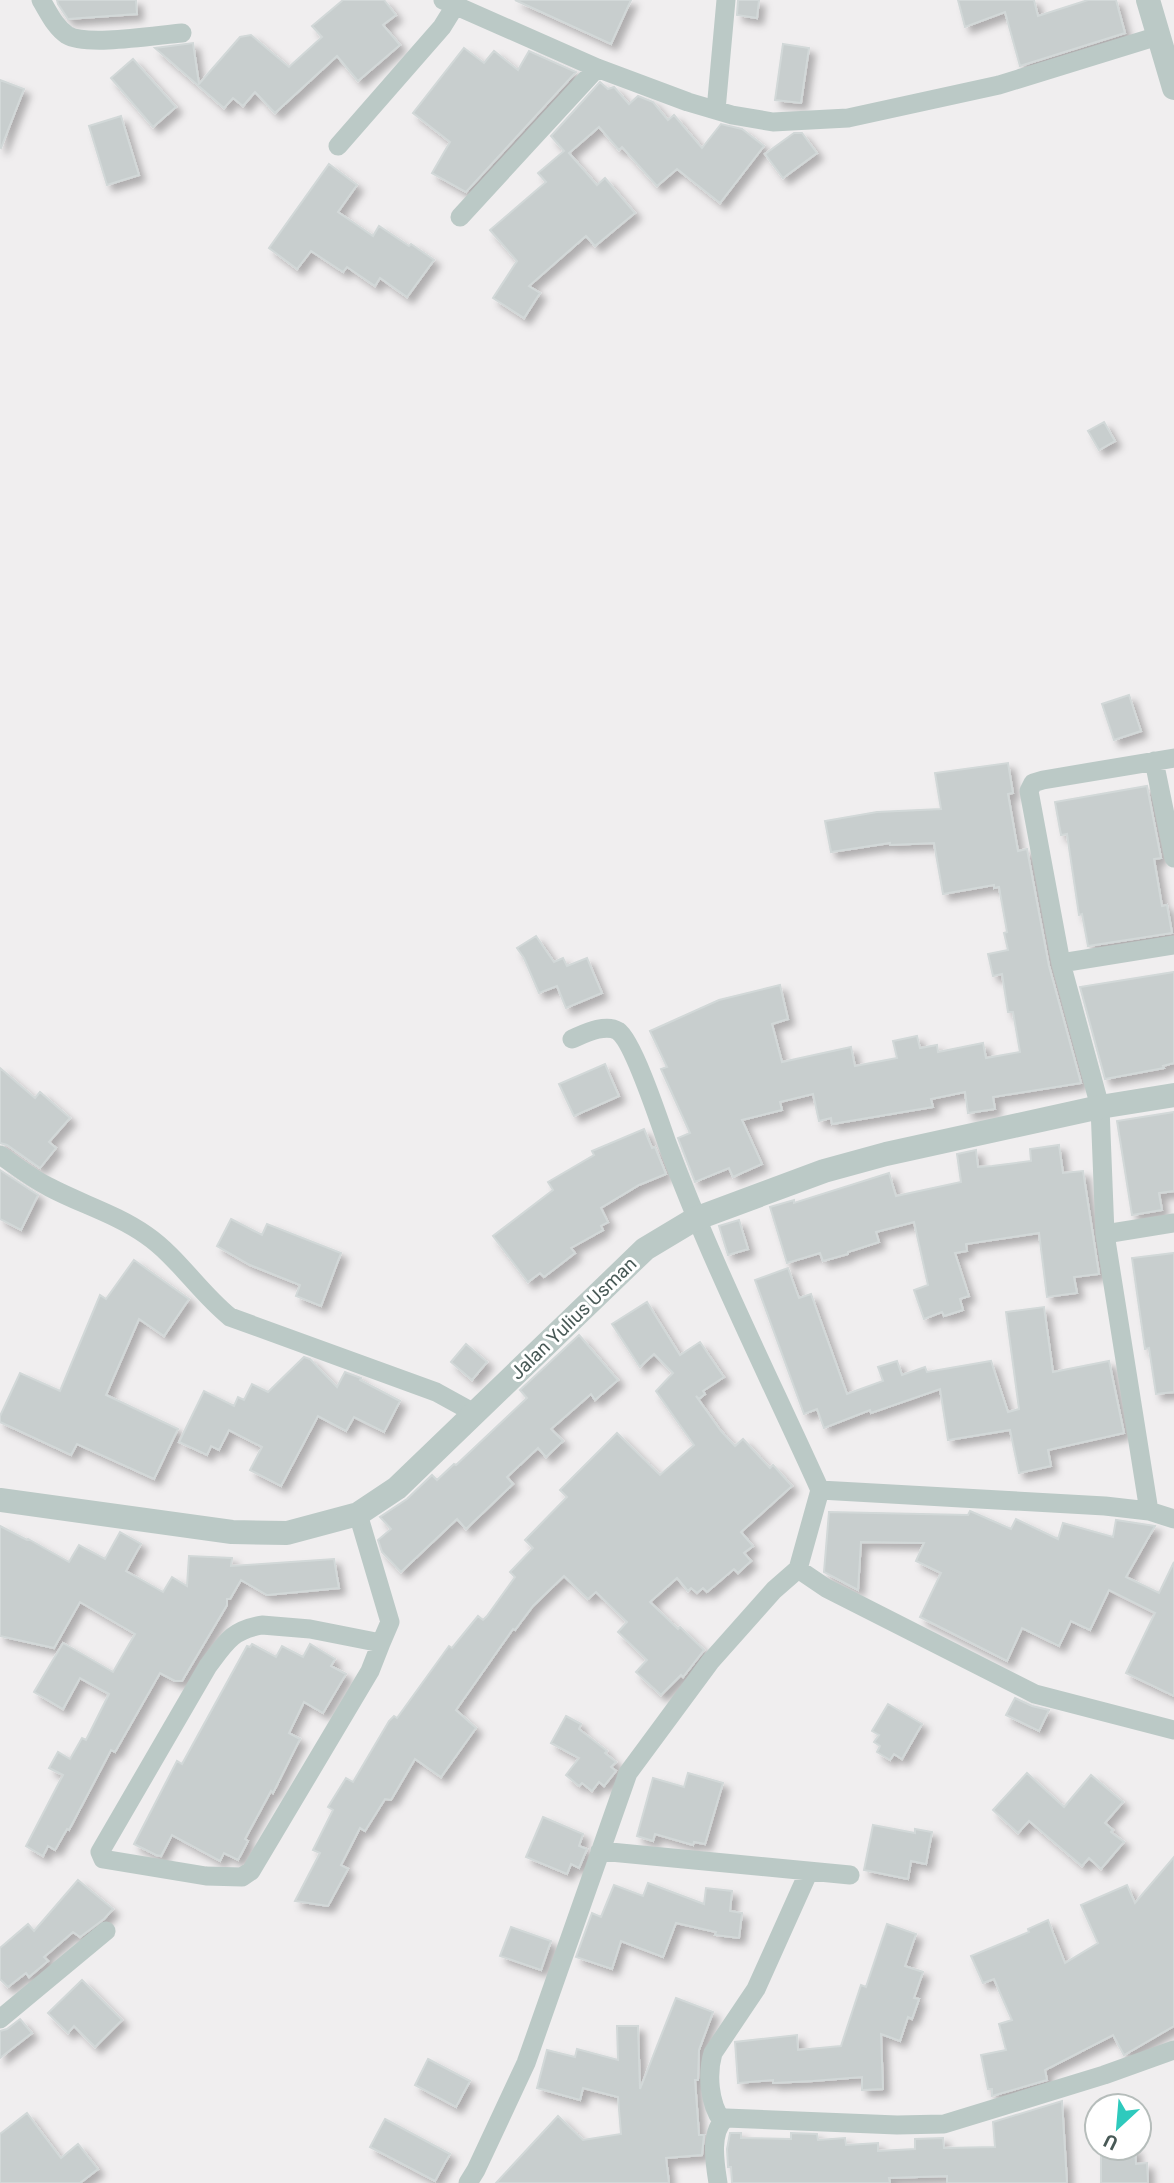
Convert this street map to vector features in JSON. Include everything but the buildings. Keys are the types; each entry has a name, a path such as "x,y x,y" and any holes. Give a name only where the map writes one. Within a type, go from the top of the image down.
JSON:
{"street":[{"path":"41,0 55,24 74,39 96,41 182,33"},
{"path":"716,110 726,0"},
{"path":"1148,0 1174,88"},
{"path":"338,146 442,27 449,3 597,68 716,110 773,122 848,118 999,85 1158,36"},
{"path":"460,217 597,68"},
{"path":"1149,1511 1105,1234 1100,1107 1061,963 1030,800 1030,786 1043,780 1174,758"},
{"path":"1154,761 1174,858"},
{"path":"1061,963 1174,946"},
{"path":"468,2183 526,2063 628,1773 710,1662 774,1590 798,1569 821,1490 695,1219 650,1097 626,1043 619,1032 611,1028 599,1029 572,1039"},
{"name":"Jalan Yulius Usman","path":"0,1500 232,1532 286,1533 358,1514 397,1488 645,1249 695,1219 824,1171 886,1154 1100,1107 1174,1095"},
{"path":"0,1154 29,1176 117,1218 168,1251 215,1306 230,1318 436,1392 476,1414"},
{"path":"1105,1234 1174,1223"},
{"path":"821,1490 1105,1506 1149,1511 1174,1519"},
{"path":"358,1514 390,1622 370,1671 251,1871 242,1877 206,1876 103,1859 100,1852 208,1666 229,1639 244,1628 262,1625 310,1629 381,1643"},
{"path":"798,1569 826,1588 1035,1694 1174,1730"},
{"path":"600,1851 850,1875"},
{"path":"722,2121 712,2097 710,2063 713,2053 756,1989 809,1871"},
{"path":"0,2019 106,1931"},
{"path":"718,2183 715,2159 718,2129 722,2121 730,2118 897,2125 944,2124 1104,2075 1174,2050"}]}
